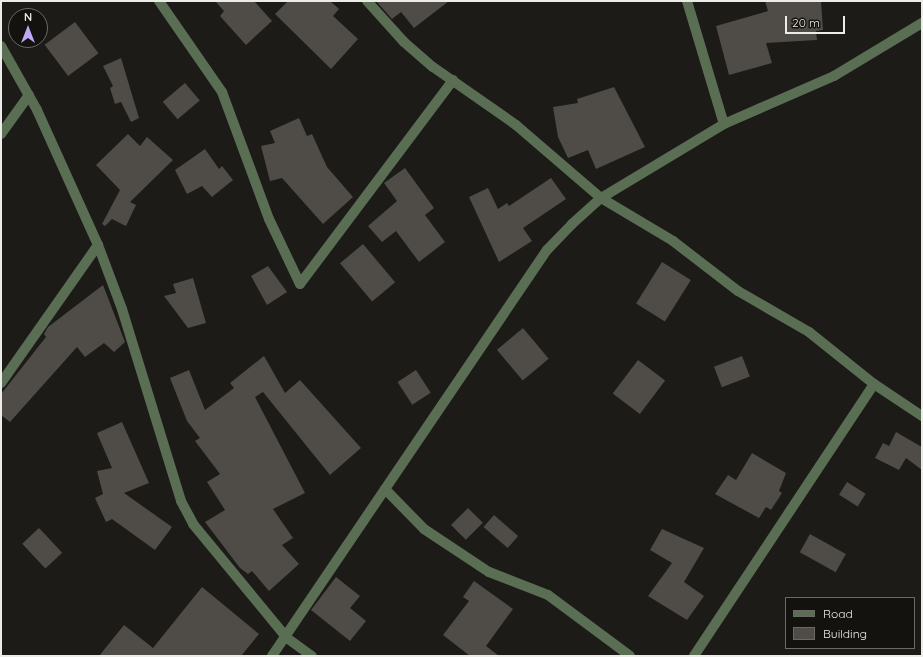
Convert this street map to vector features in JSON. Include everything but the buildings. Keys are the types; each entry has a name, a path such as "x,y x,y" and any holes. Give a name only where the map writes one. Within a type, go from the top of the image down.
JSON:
{"street":[{"path":"158,1 222,92 269,219 300,284 453,80"},
{"path":"367,1 404,42 453,80 516,125 602,198 674,241 738,291 809,332 874,384 922,416"},
{"path":"687,1 724,124"},
{"path":"272,656 286,638 547,250 602,198 724,124 834,76 922,23"},
{"path":"1,46 29,95 98,245 122,309 181,501 193,524 286,638 312,656"},
{"path":"1,134 29,95"},
{"path":"1,384 98,245"},
{"path":"694,656 874,384"},
{"path":"386,489 424,529 489,572 548,595 630,656"}]}
